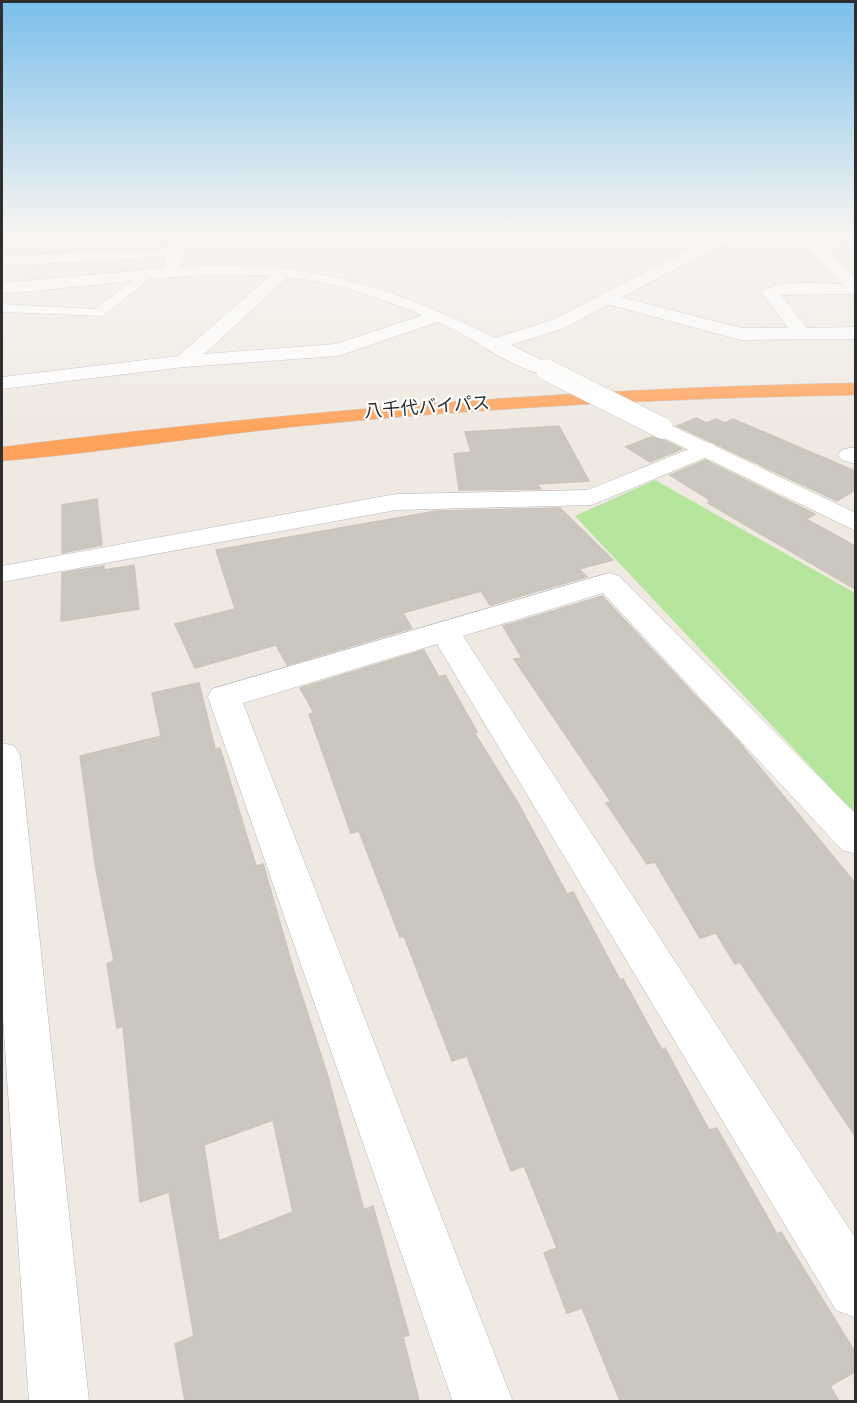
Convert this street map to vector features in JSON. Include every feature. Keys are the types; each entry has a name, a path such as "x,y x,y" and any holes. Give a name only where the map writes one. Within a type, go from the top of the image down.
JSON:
{"highway":[{"name":"八千代バイパス","path":"2,454 193,429 359,412 544,399 855,389"}],"street":[{"path":"184,361 253,299"},
{"path":"392,299 435,317 547,370 855,524"},
{"path":"492,345 558,324 608,299"},
{"path":"611,299 741,334 855,333"},
{"path":"776,299 802,334"},
{"path":"2,383 184,361 338,350 435,317"},
{"path":"2,574 396,502 482,498 592,497 706,449"},
{"path":"483,1401 224,697 609,582 855,839"},
{"path":"445,632 855,1290"},
{"path":"2,755 10,954 58,1401"}],"lane":[{"path":"2,308 99,313 115,299"}],"green space":[{"path":"655,480 855,593 855,814 575,516"}],"building":[{"path":"696,418 706,423 716,419 725,423 733,419 855,471 855,490 837,501 677,426"},
{"path":"559,426 589,481 537,484 541,489 459,490 454,454 471,452 465,432"},
{"path":"651,437 664,440 682,449 650,462 626,447"},
{"path":"705,460 815,514 806,519 855,546 855,589 708,503 710,500 670,475"},
{"path":"97,499 102,545 62,553 62,505"},
{"path":"560,508 613,560 579,569 587,577 490,605 481,591 403,613 412,628 287,665 276,645 195,668 175,624 235,609 216,550 436,511"},
{"path":"134,565 139,609 61,621 62,573 104,566 104,570"},
{"path":"602,596 739,742 855,883 855,1136 740,962 735,964 716,933 700,938 655,862 647,864 606,803 611,802 514,659 522,658 503,626"},
{"path":"424,650 439,677 445,675 477,732 474,732 518,803 567,894 573,892 620,980 623,979 662,1050 665,1048 709,1130 717,1128 777,1234 781,1232 855,1352 855,1372 830,1386 839,1401 620,1401 582,1308 567,1313 544,1253 557,1248 524,1166 511,1171 467,1056 452,1061 404,936 400,937 359,831 351,833 309,714 314,713 300,688"},
{"path":"199,683 215,749 220,748 256,866 263,864 328,1077 364,1210 373,1206 409,1335 403,1337 419,1401 185,1401 175,1344 194,1336 169,1192 140,1202 123,1026 117,1028 107,964 114,961 96,870 80,756 161,736 152,693","holes":["273,1120 293,1212 219,1241 204,1145"]}]}
